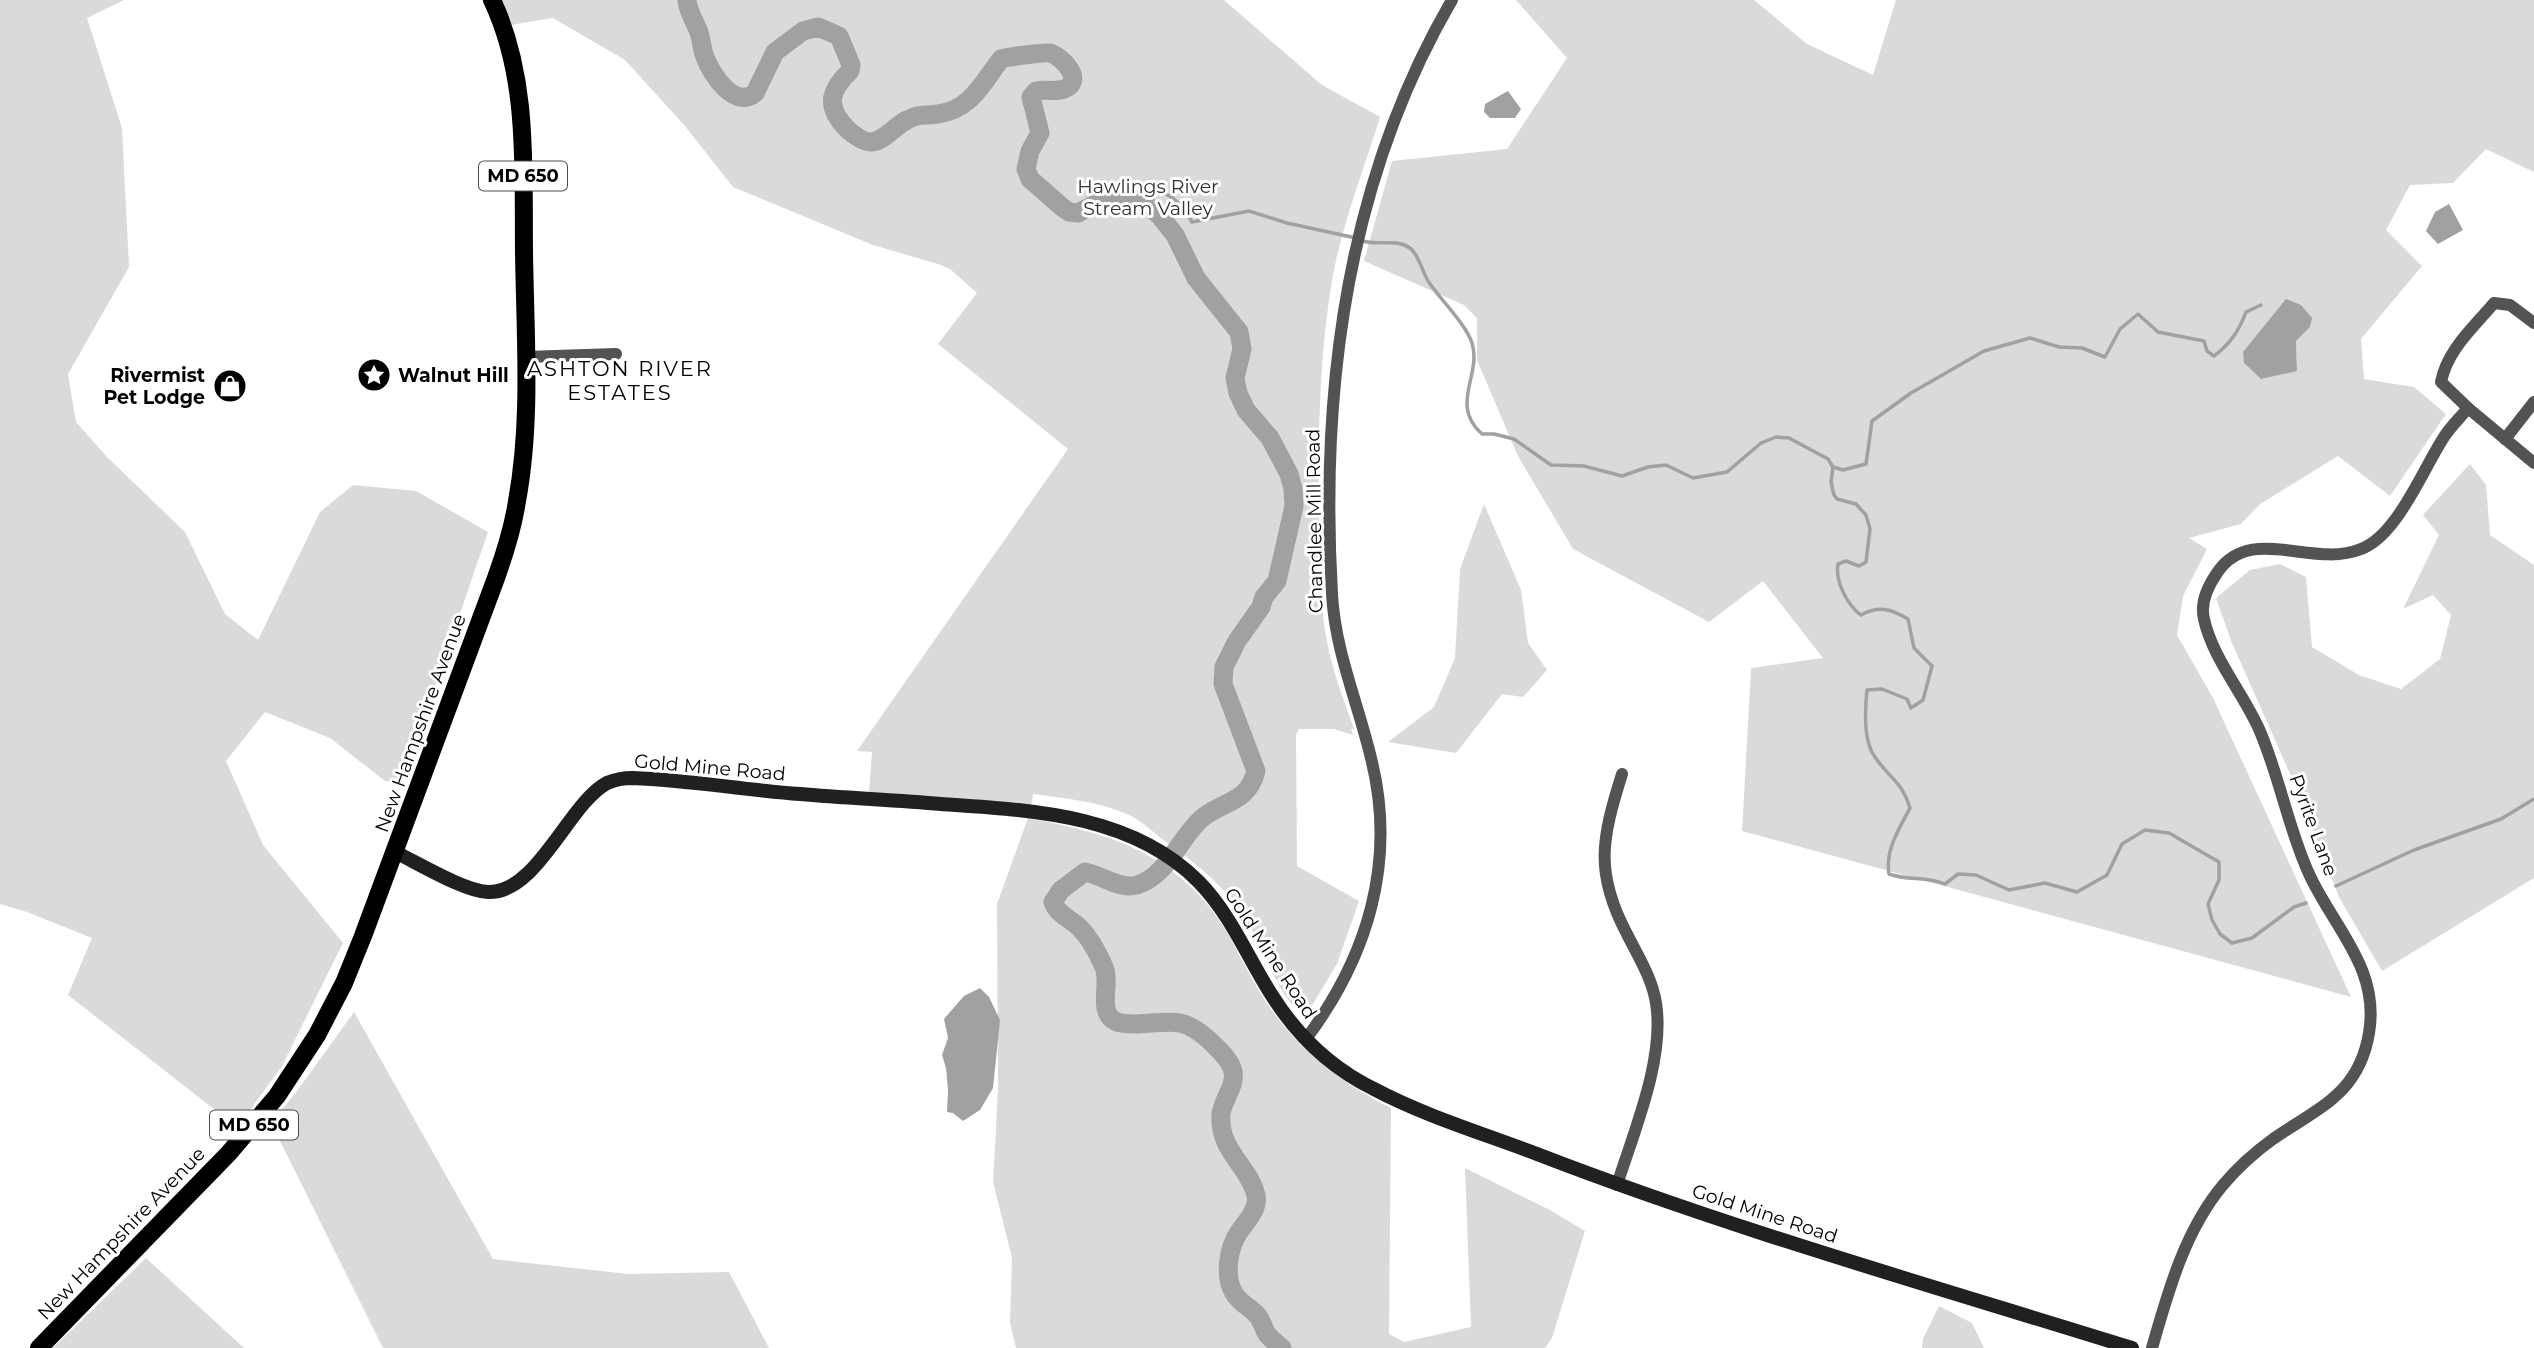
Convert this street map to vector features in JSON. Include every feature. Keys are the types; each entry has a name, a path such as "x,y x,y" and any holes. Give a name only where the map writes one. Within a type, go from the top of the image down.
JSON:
{"main road":[{"name":"New Hampshire Avenue","path":"39,1348 235,1146 286,1084 317,1035 344,982 486,609 509,539 518,500 523,455 525,356 521,115 511,52 492,0"}],"street":[{"name":"Chandlee Mill Road","path":"1306,1039 1335,998 1354,962 1372,908 1380,855 1376,780 1336,633 1331,573 1332,444 1335,372 1341,320 1354,249 1393,124 1420,61 1452,0"},
{"path":"2534,324 2510,305 2494,303 2455,349 2444,367 2441,382 2534,463"},
{"path":"525,356 616,354"},
{"path":"2505,439 2534,402"},
{"name":"Pyrite Lane","path":"2152,1348 2174,1279 2196,1225 2222,1186 2249,1157 2329,1103 2348,1084 2361,1061 2368,1039 2373,1004 2349,940 2321,896 2301,857 2260,732 2242,693 2213,647 2203,617 2205,593 2218,570 2239,553 2254,548 2273,548 2323,556 2346,555 2366,548 2387,532 2446,434 2468,408"},
{"path":"1617,1185 1650,1077 1658,1026 1656,1001 1648,975 1615,912 1605,877 1605,834 1622,774"},
{"name":"Gold Mine Road","path":"395,852 474,889 489,892 504,889 527,872 597,790 615,780 633,778 1032,812 1101,825 1127,834 1184,868 1220,906 1269,991 1306,1039 1344,1072 1373,1089 1617,1185 2132,1348"}],"green space":[{"path":"0,0 124,0 87,18 122,128 129,267 68,374 76,422 107,457 185,532 225,614 258,640 320,512 353,485 416,491 488,532 402,782 385,781 330,738 265,712 226,761 263,845 343,943 282,1066 247,1114 219,1113 68,995 92,938 0,904"},
{"name":"Hawlings River Stream Valley","path":"499,0 1224,0 1322,85 1380,117 1337,255 1328,305 1320,394 1319,514 1323,610 1332,664 1354,729 1351,729 1353,735 1334,729 1299,729 1296,735 1297,866 1359,901 1337,964 1305,1017 1280,987 1249,925 1231,899 1200,868 1128,814 1089,803 1033,794 1031,806 869,793 872,752 857,751 1068,449 938,344 977,293 950,269 873,245 733,187 685,126 625,60 553,18 510,25"},
{"path":"1516,0 1754,0 1807,44 1873,75 1896,0 2534,0 2534,172 2486,149 2453,183 2410,185 2386,230 2422,266 2361,339 2364,379 2414,387 2446,414 2390,496 2338,456 2260,504 2241,524 2189,538 2207,549 2183,596 2177,635 2213,698 2351,997 1742,831 1751,668 1823,658 1763,581 1709,622 1573,549 1518,456 1477,360 1477,318 1464,305 1364,261 1392,161 1507,149 1567,58","holes":["2310,327 2296,341 2297,370 2261,379 2244,363"]},
{"path":"2470,464 2486,485 2490,535 2534,565 2534,878 2382,971 2339,897 2303,803 2232,643 2216,598 2250,570 2280,564 2306,577 2312,647 2359,675 2401,689 2440,659 2451,615 2433,595 2403,609 2439,535 2423,515"},
{"path":"1484,504 1521,590 1528,643 1547,670 1523,697 1502,694 1456,753 1388,742 1434,707 1455,658 1460,569"},
{"path":"1028,818 1109,838 1139,851 1172,871 1206,902 1234,944 1260,993 1288,1031 1328,1069 1391,1108 1389,1334 1404,1342 1471,1327 1465,1168 1550,1210 1585,1231 1552,1338 1545,1348 1016,1348 1010,1323 1012,1258 993,1182 998,1091 997,904"},
{"path":"354,1012 493,1259 628,1274 729,1272 769,1348 383,1348 271,1123"},
{"path":"146,1258 244,1348 53,1348"},
{"path":"1939,1306 1972,1323 1984,1348 1922,1348 1923,1339"}],"shaded area":[{"path":"1508,91 1521,109 1515,118 1490,118 1484,112 1485,104"},
{"path":"2449,204 2463,230 2438,244 2426,231 2435,212"},
{"path":"2286,299 2301,305 2312,318 2310,327 2296,341 2297,371 2261,379 2244,363 2243,352"},
{"path":"980,988 989,997 1000,1020 993,1088 980,1110 963,1121 947,1112 948,1090 942,1055 948,1038 944,1019 964,996"}],"waterway":[{"path":"687,0 708,64 725,88 740,97 755,93 775,52 803,31 818,27 839,36 851,65 850,71 837,86 832,100 833,107 848,130 868,142 880,139 912,118 959,107 975,94 1001,59 1042,53 1055,55 1070,70 1072,81 1064,89 1036,91 1031,97 1040,133 1030,151 1026,169 1030,179 1069,212 1078,213 1101,201 1128,196 1145,203 1175,235 1196,278 1239,332 1242,349 1235,378 1238,393 1246,410 1270,438 1289,474 1294,506 1277,581 1264,597 1261,607 1237,641 1224,667 1223,684 1256,771 1247,790 1201,819 1157,874 1131,886 1085,872 1061,890 1053,902 1060,913 1083,931 1099,956 1106,974 1105,1004 1110,1017 1125,1024 1175,1022 1191,1027 1209,1040 1230,1064 1233,1080 1222,1108 1221,1127 1229,1148 1252,1185 1256,1200 1254,1210 1232,1246 1229,1279 1236,1296 1257,1315 1267,1334 1282,1348"},
{"path":"1128,196 1150,192 1166,194 1179,204 1192,222 1249,211 1287,223 1356,238"},
{"path":"1363,241 1399,243 1410,248 1428,281 1469,336 1474,355 1468,390 1468,412 1482,434 1514,439 1551,465 1584,466 1622,476 1648,467 1666,465 1693,478 1727,472 1761,443 1776,437 1789,438 1828,459 1833,467 1831,482 1834,495 1837,499 1856,504 1866,515 1870,529 1866,562 1859,566 1846,561 1838,564 1838,578 1843,592 1861,615 1874,610 1885,610 1908,619 1914,648 1932,666 1923,700 1911,708 1907,699 1882,689 1867,690 1866,723 1870,747 1878,762 1898,784 1910,808 1891,848 1889,874 1945,884 1958,874 1976,875 2009,890 2045,883 2077,892 2107,875 2122,844 2145,830 2169,833 2219,862 2219,880 2208,904 2212,920 2220,934 2232,943 2252,938 2294,907 2306,903"},
{"path":"1833,467 1843,470 1866,464 1872,421 1911,393 1984,351 2030,338 2059,347 2082,348 2105,357 2120,329 2138,314 2158,332 2204,341 2207,351 2214,356 2233,337 2246,312 2261,305"},
{"path":"2336,886 2414,850 2501,819 2534,799"}],"place":[{"name":"Walnut Hill","path":"374,375"},
{"name":"Rivermist Pet Lodge","path":"230,386"}],"district":[{"name":"ASHTON RIVER ESTATES","path":"620,381"}]}
